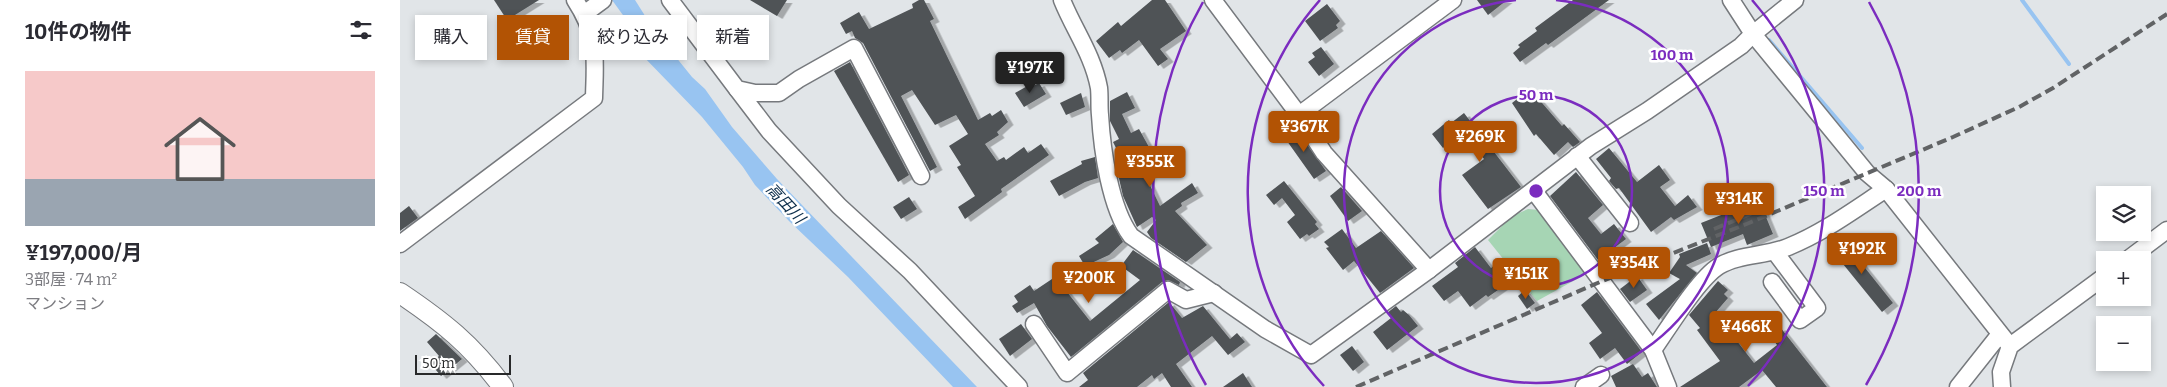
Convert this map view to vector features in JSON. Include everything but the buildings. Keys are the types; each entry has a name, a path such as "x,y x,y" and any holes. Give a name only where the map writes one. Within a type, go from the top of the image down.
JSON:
{"main road":[{"path":"400,293 435,316 470,346 503,387"}],"street":[{"path":"400,244 594,98 594,7 575,0"},
{"path":"670,0 691,31 769,131 839,206 910,271 1019,387"},
{"path":"1062,0 1092,59 1099,89 1100,116 1110,182 1125,227 1131,236 1265,329 1311,355 1429,270 1577,156 1727,57 1795,0"},
{"path":"1213,0 1299,115 1324,153 1429,270"},
{"path":"1299,115 1453,0"},
{"path":"1730,0 1753,34 1866,173 1886,189 2005,340 2000,372 2002,387"},
{"path":"737,89 754,93 779,93 799,79 854,48 921,176"},
{"path":"1577,156 1630,223"},
{"path":"1653,350 1710,273 1731,261 1775,252 1819,233 1886,189"},
{"path":"1534,190 1653,350 1668,387"},
{"path":"2139,251 2167,230"},
{"path":"1772,282 1800,320 1817,308 1775,252"},
{"path":"1958,387 2005,340 2096,282"},
{"path":"1034,324 1067,373 1168,290 1186,300 1214,293"},
{"path":"1584,387 1601,375"}],"green space":[{"path":"1528,209 1539,210 1586,274 1537,301 1488,240 1512,216"}],"water":[{"path":"612,0 635,0 644,15 623,15"},
{"name":"高田川","path":"647,60 678,60 705,89 732,127 777,179 977,387 953,387 848,277 789,221 755,185 743,167 702,117"}],"waterway":[{"path":"2022,0 2069,64"},
{"path":"1769,40 1862,148"}],"railway":[{"path":"1356,387 1600,282 1749,223 1953,137 2019,107 2053,88 2167,14"},
{"path":"1714,229 1765,208"}]}
